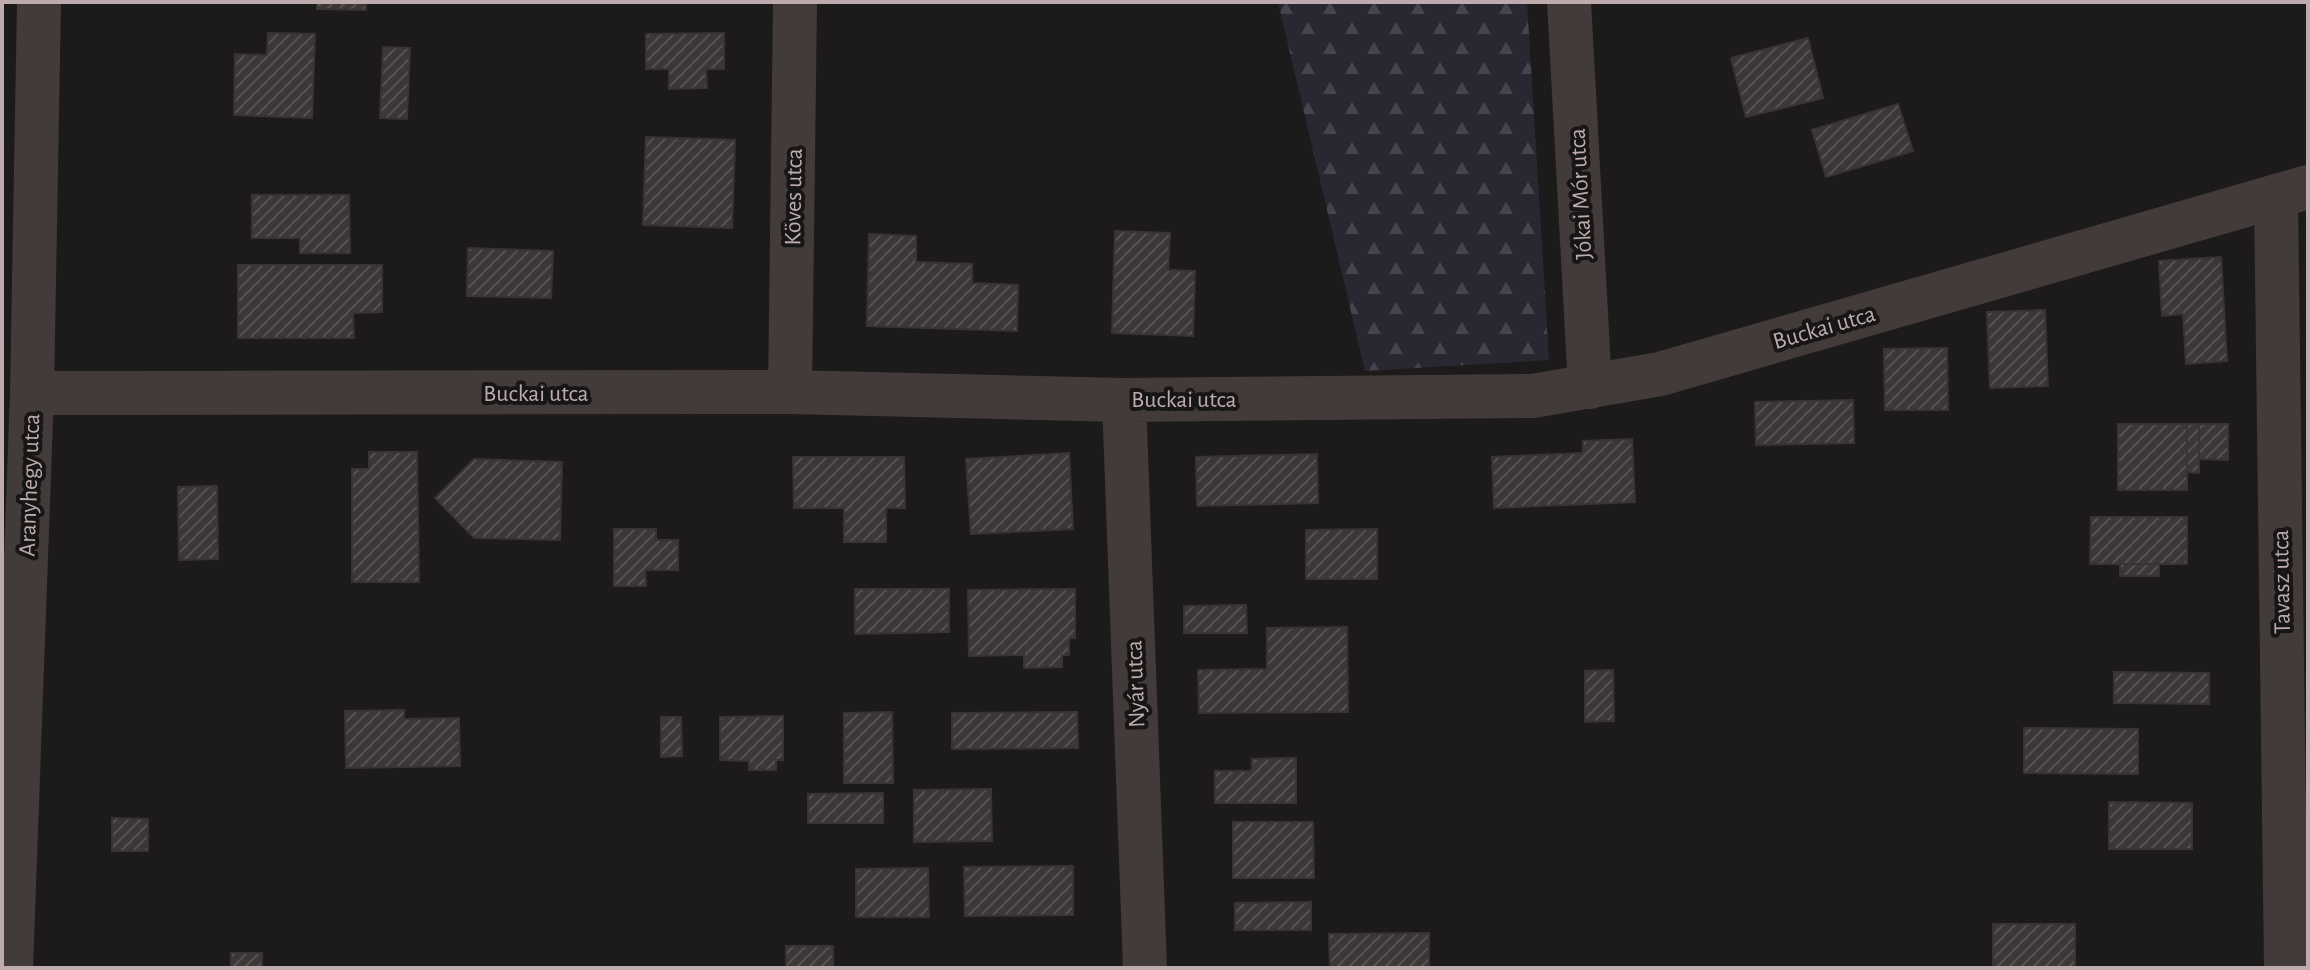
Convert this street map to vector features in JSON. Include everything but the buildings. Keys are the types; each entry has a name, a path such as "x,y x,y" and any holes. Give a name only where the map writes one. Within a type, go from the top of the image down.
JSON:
{"street":[{"name":"Aranyhegy utca","path":"11,968 32,393 39,2"},
{"name":"Köves utca","path":"790,392 795,2"},
{"name":"Jókai Mór utca","path":"1569,2 1590,387"},
{"name":"Buckai utca","path":"32,393 790,392 1124,400 1533,396 1660,374 2292,192"},
{"name":"Tavasz utca","path":"2286,968 2292,192"},
{"name":"Nyár utca","path":"1124,400 1145,968"}],"green space":[{"path":"1278,2 1527,2 1549,360 1365,371"}]}
